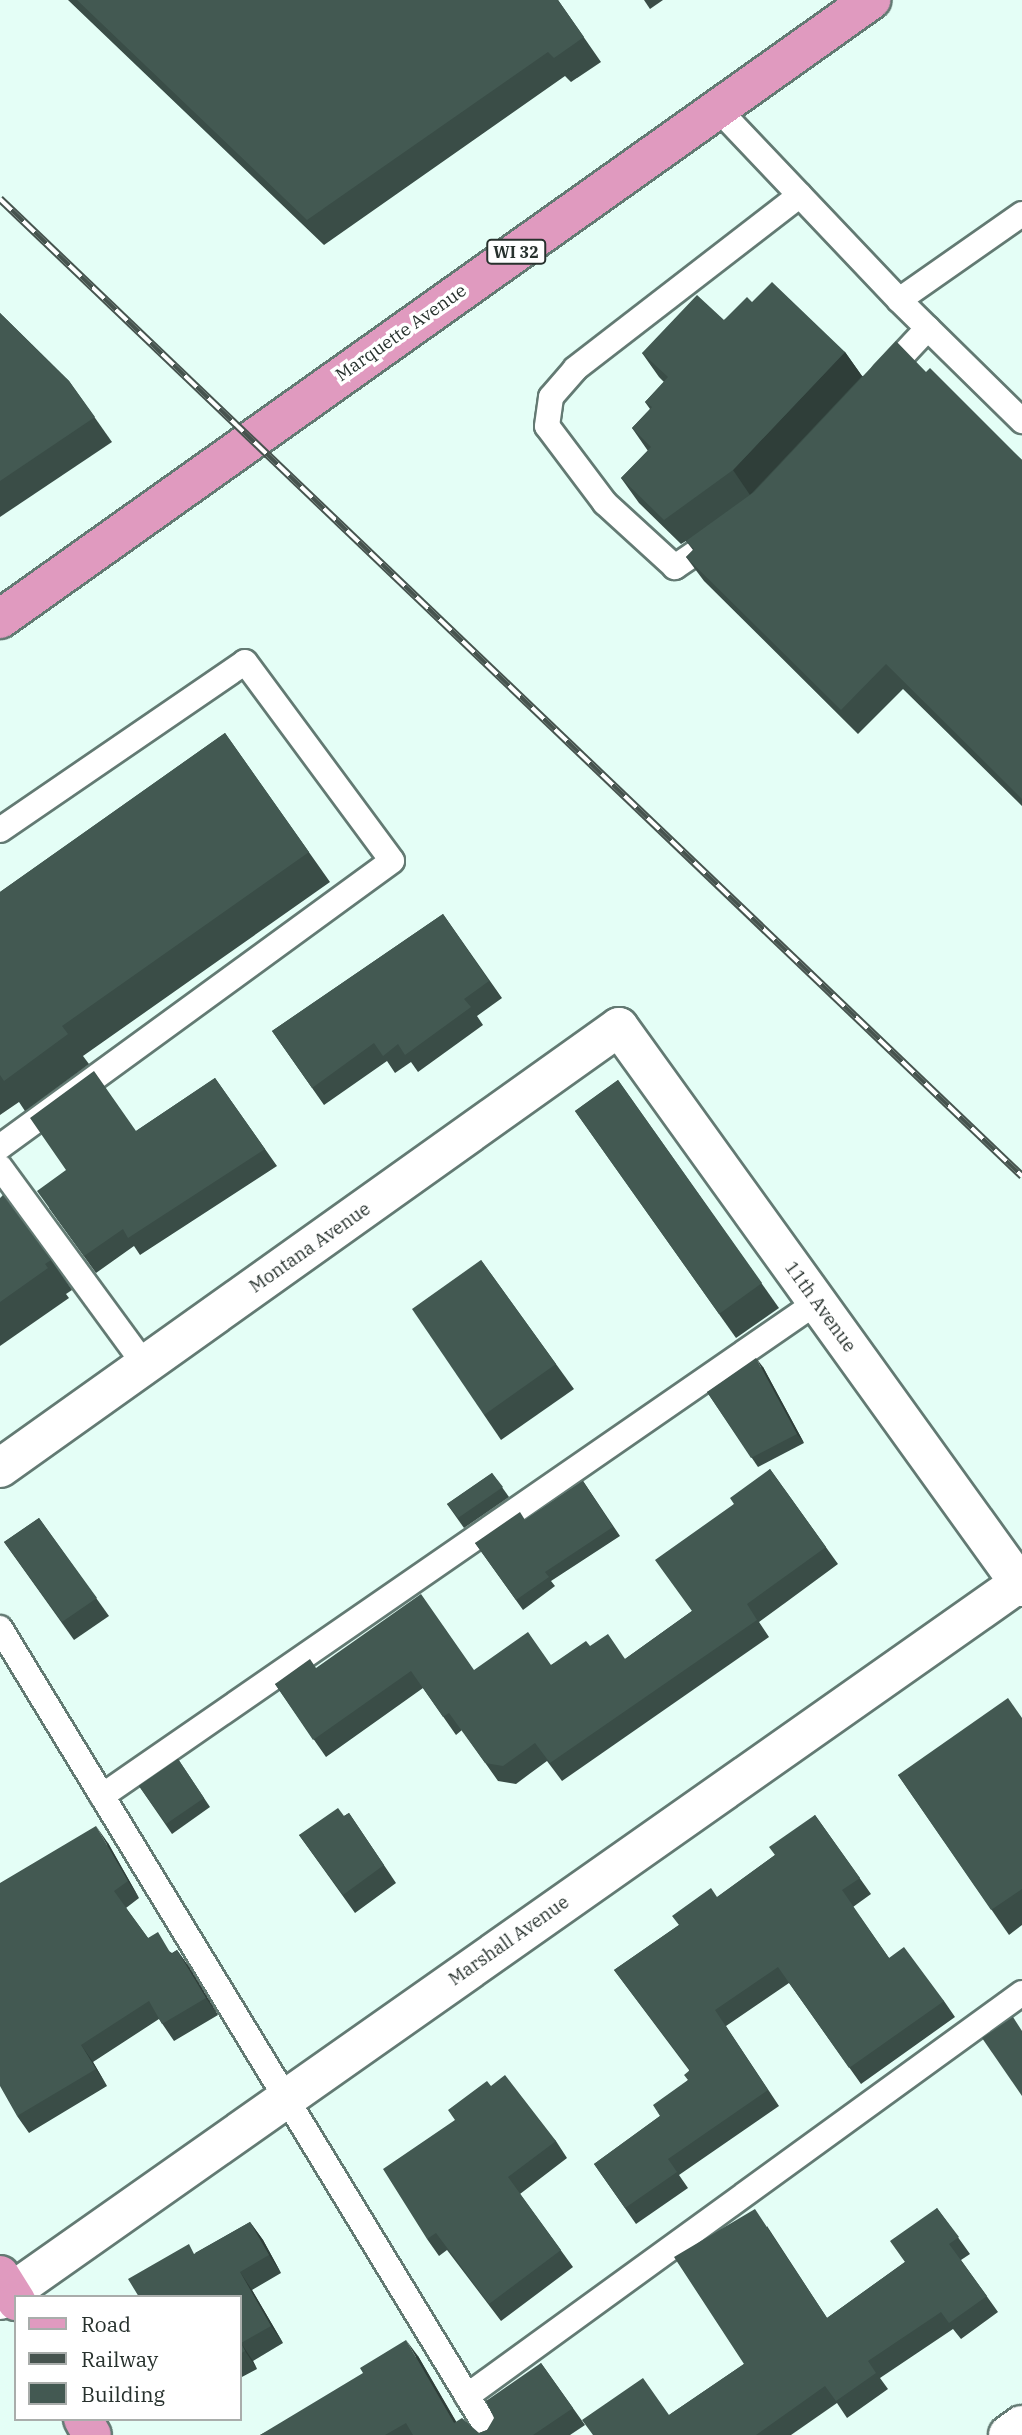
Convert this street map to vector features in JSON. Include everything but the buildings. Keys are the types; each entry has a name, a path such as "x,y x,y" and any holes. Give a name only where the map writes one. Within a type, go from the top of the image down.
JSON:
{"main road":[{"name":"Marquette Avenue","path":"0,619 871,0"}],"street":[{"name":"11th Avenue","path":"619,1027 1020,1585"},
{"name":"Montana Avenue","path":"0,1468 619,1027"},
{"name":"Marshall Avenue","path":"7,2292 1020,1585"},
{"path":"1008,2435 1022,2425"}],"lane":[{"path":"718,108 899,300 1022,421"},
{"path":"740,521 675,567 605,503 547,425 551,397 575,369 800,195"},
{"path":"899,300 1022,214"},
{"path":"863,397 928,328"},
{"path":"0,830 246,662 392,861 0,1147"},
{"path":"0,1167 145,1365"},
{"path":"102,1796 817,1302"},
{"path":"0,1628 491,2435"},
{"path":"467,2396 1022,1993"}],"railway":[{"path":"0,199 1022,1176"}]}
